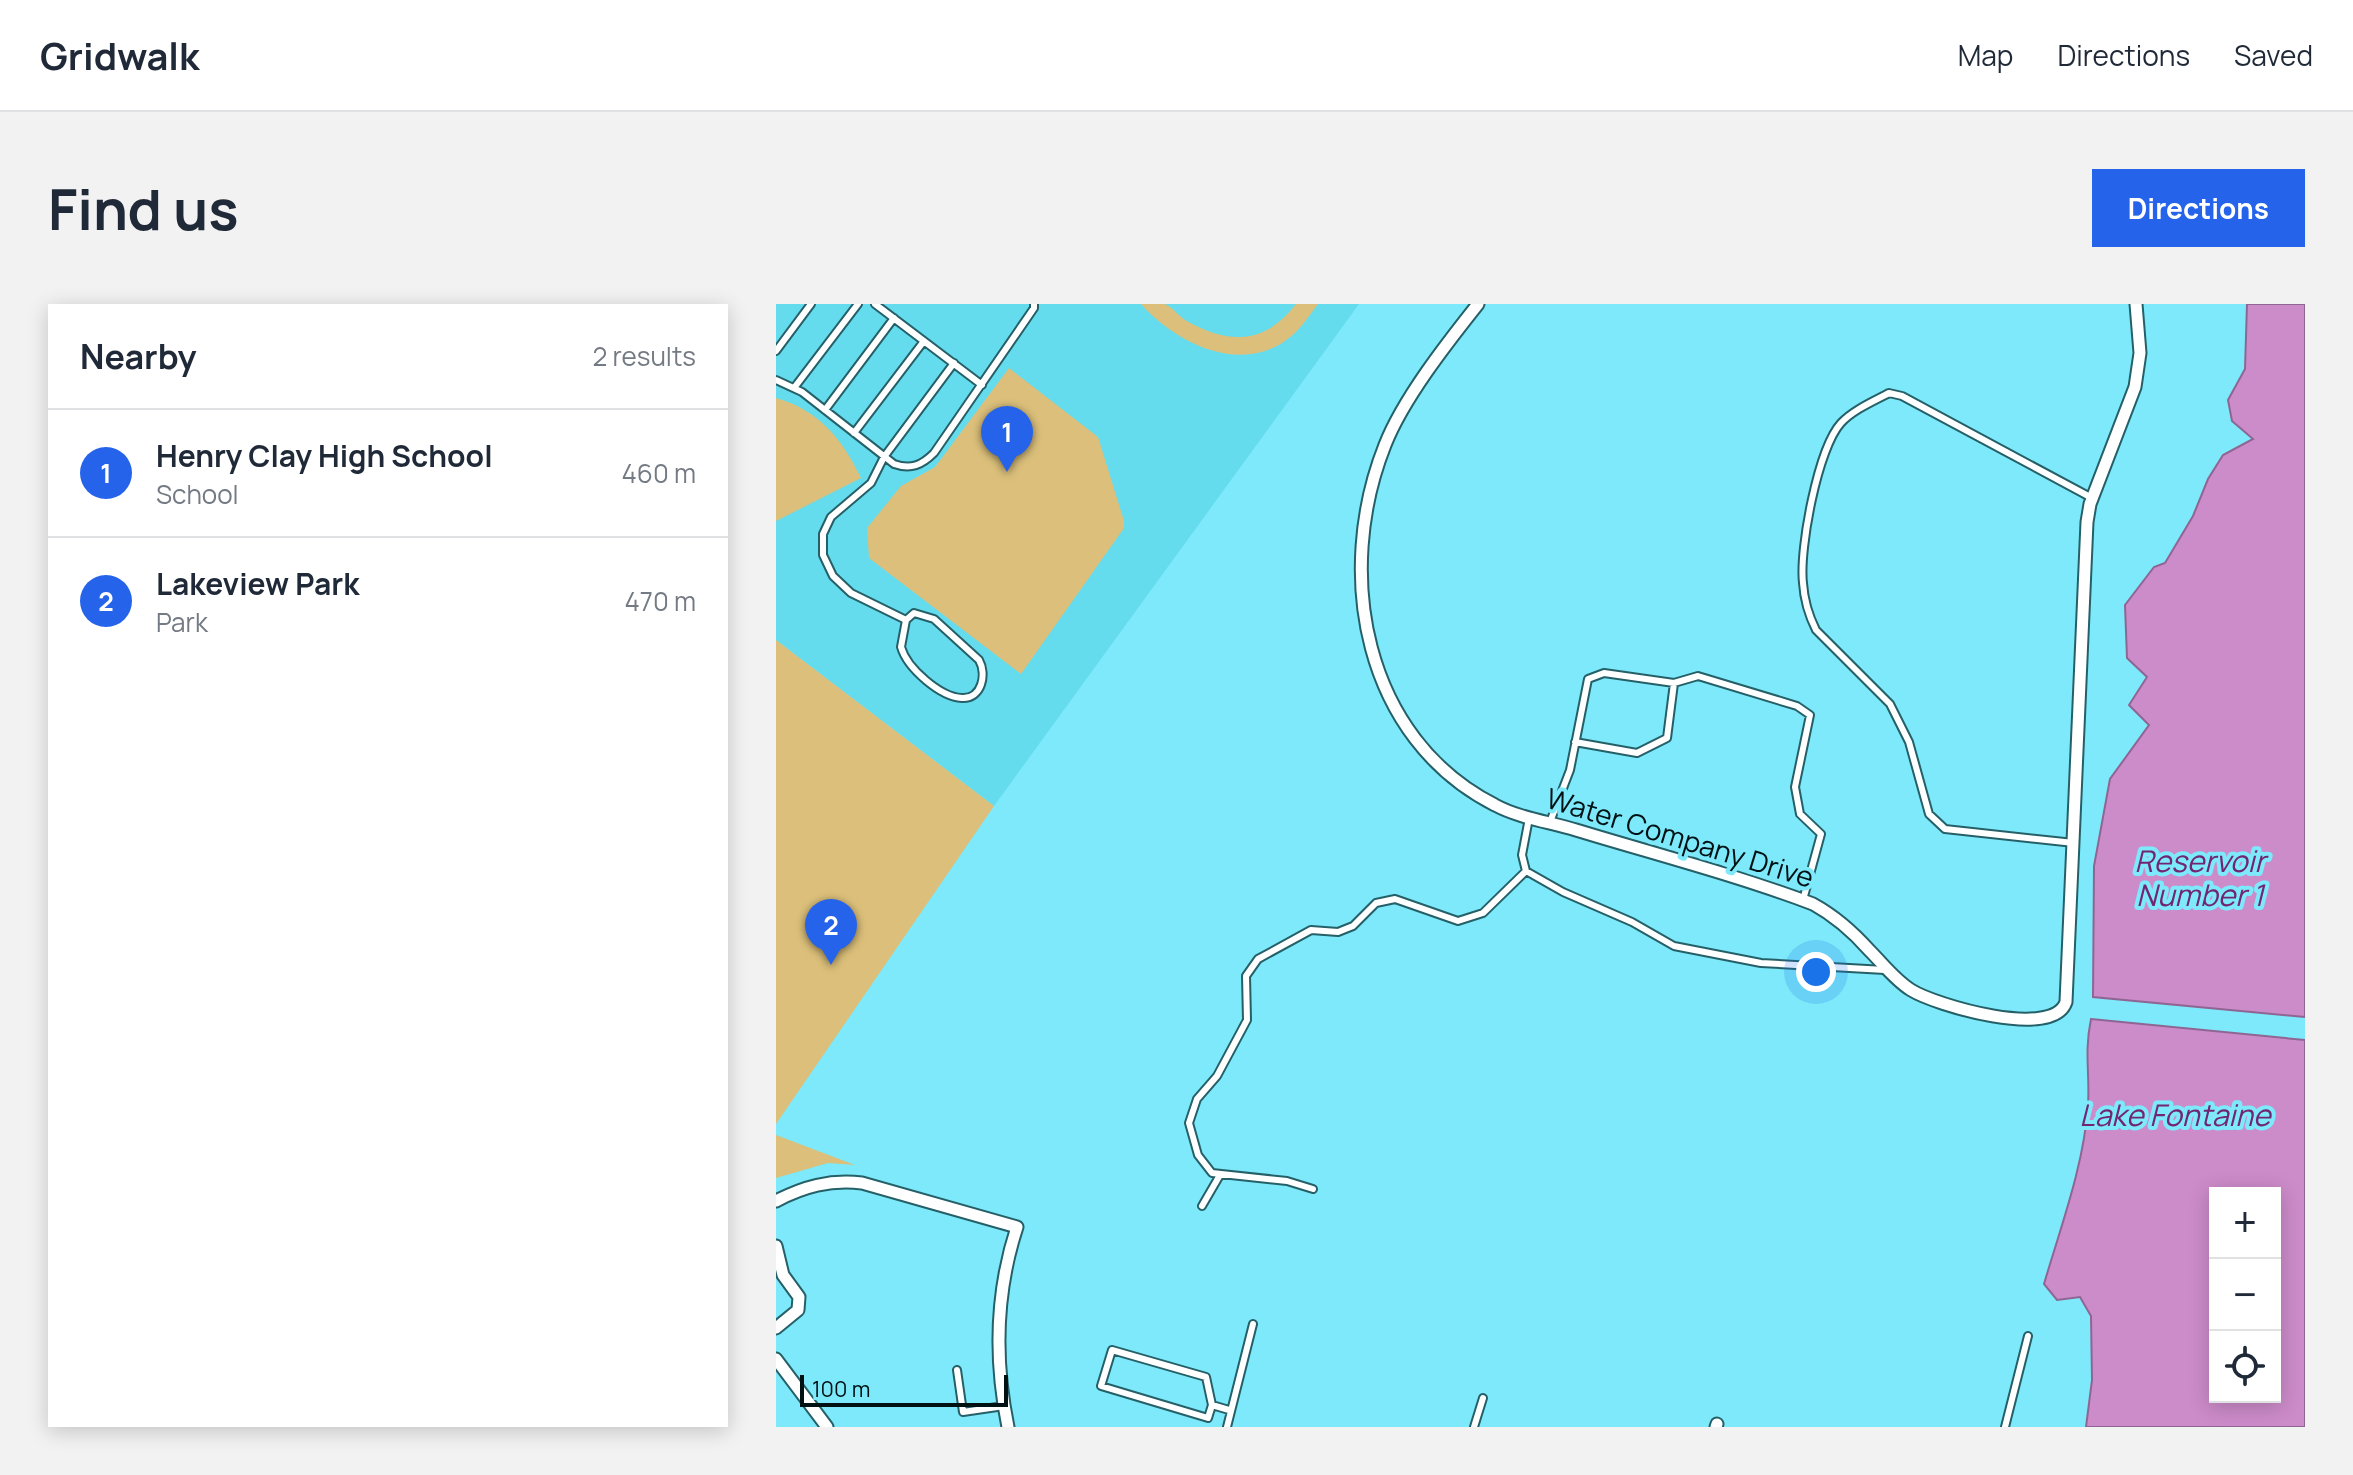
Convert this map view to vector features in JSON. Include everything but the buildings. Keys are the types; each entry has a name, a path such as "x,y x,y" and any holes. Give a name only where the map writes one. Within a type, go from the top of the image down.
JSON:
{"street":[{"name":"Water Company Drive","path":"1478,304 1409,401 1386,444 1364,521 1361,564 1370,645 1385,691 1412,734 1443,767 1497,807 1803,900 1824,910 1840,923 1888,970 1917,993 1993,1015 2035,1020 2059,1013 2066,1002 2087,522 2092,498 2135,387 2140,353 2136,304"},
{"path":"776,1201 812,1185 848,1181 1017,1227 1004,1273 998,1328 998,1356 1008,1427"},
{"path":"776,1246 780,1278 799,1297 798,1310 776,1328"},
{"path":"776,1359 827,1427"}],"lane":[{"path":"776,351 811,304"},
{"path":"794,388 858,304"},
{"path":"875,304 982,385"},
{"path":"776,380 794,388 825,410 894,464 904,468 926,462 982,385 1034,304"},
{"path":"825,410 894,318"},
{"path":"854,433 924,341"},
{"path":"906,620 851,593 833,576 823,555 823,534 831,517 871,483 884,457 954,363"},
{"path":"2074,843 1945,829 1929,814 1909,742 1890,704 1816,630 1809,617 1802,581 1806,534 1821,459 1841,423 1889,393 1902,396 2092,498"},
{"path":"914,613 934,619 979,660 984,668 982,684 971,697 947,693 912,667 901,647 906,620 914,613"},
{"path":"1550,822 1570,770 1588,679 1604,673 1674,683 1698,676 1797,706 1810,715 1795,787 1800,814 1821,834 1803,900"},
{"path":"1575,742 1637,753 1667,738 1674,683"},
{"path":"1529,816 1522,855 1526,871 1563,892 1632,922 1674,946 1761,963 1888,970"},
{"path":"1313,1189 1287,1181 1212,1173 1198,1155 1189,1123 1197,1099 1217,1076 1247,1020 1246,976 1258,959 1311,930 1338,932 1353,926 1376,903 1395,899 1458,921 1483,913 1526,871"},
{"path":"1202,1206 1220,1175"},
{"path":"1227,1427 1253,1324"},
{"path":"2005,1427 2028,1336"},
{"path":"1112,1350 1206,1377 1212,1405 1208,1418 1101,1386 1112,1350"},
{"path":"957,1370 963,1412 1004,1406"},
{"path":"1474,1427 1483,1398"},
{"path":"1212,1405 1229,1410"}],"shaded area":[{"path":"776,304 1359,304 994,806 776,640"},
{"path":"1141,304 1165,304 1201,328 1216,334 1245,337 1271,327 1296,304 1318,304 1299,329 1285,341 1266,350 1227,354 1189,341 1155,318"},
{"path":"1009,368 1098,437 1124,521 1124,528 1021,674 869,558 867,528 901,486 935,467"},
{"path":"776,398 805,410 828,428 861,478 776,521"},
{"path":"776,640 994,806 776,1124"},
{"path":"776,1135 855,1165 828,1163 776,1178"}],"water":[{"name":"Reservoir Number 1","path":"2247,304 2305,304 2305,1017 2093,997 2094,866 2110,779 2149,725 2129,705 2147,677 2127,658 2125,605 2154,567 2165,563 2193,516 2208,479 2223,455 2253,439 2232,421 2228,400 2245,369"},
{"name":"Lake Fontaine","path":"2091,1019 2305,1040 2305,1427 2086,1427 2092,1380 2091,1316 2080,1297 2057,1300 2044,1284 2082,1150 2088,1105"}],"place":[{"name":"Henry Clay High School","path":"1007,472"},
{"name":"Lakeview Park","path":"831,965"}]}
